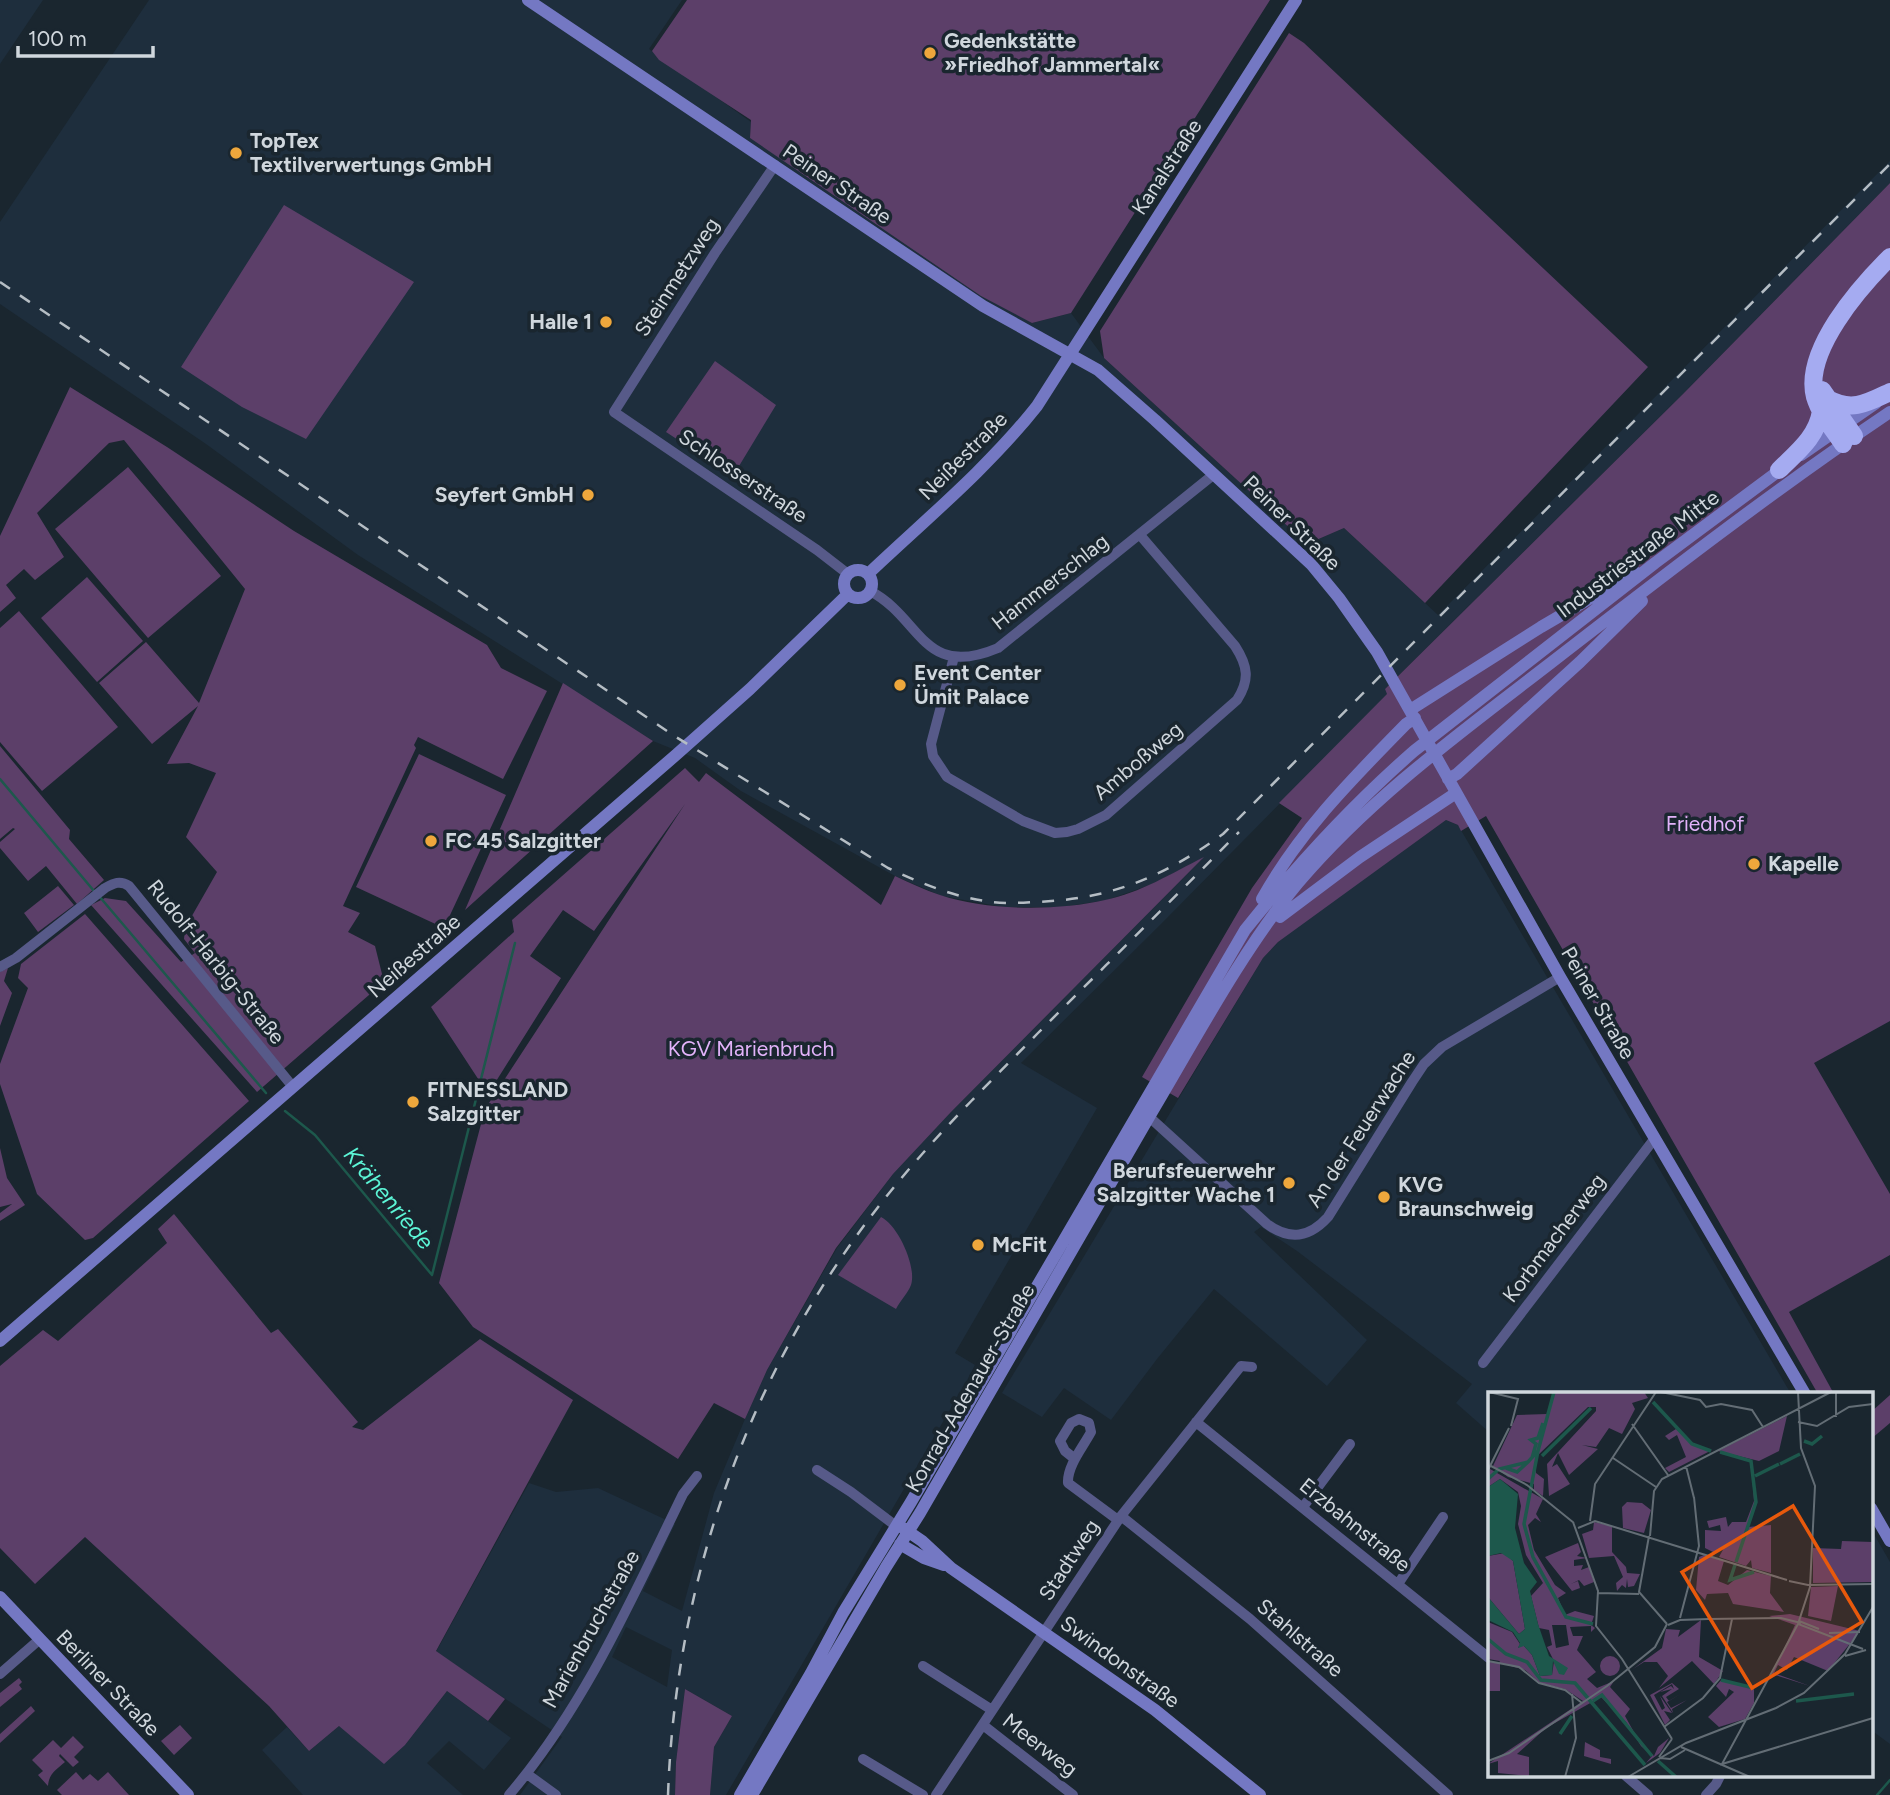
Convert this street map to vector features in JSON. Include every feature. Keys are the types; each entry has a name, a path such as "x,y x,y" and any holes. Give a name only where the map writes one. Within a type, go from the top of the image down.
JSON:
{"highway":[{"path":"1844,434 1815,397 1813,382 1816,365 1824,346 1855,297 1890,257"},
{"path":"1779,470 1818,427 1823,405 1819,378 1827,353 1850,315 1890,266"},
{"path":"1823,405 1852,407 1890,393"}],"street":[{"name":"Peiner Straße","path":"528,0 983,306 1098,370 1291,544 1326,581 1377,652 1560,977 1804,1392"},
{"name":"Kanalstraße","path":"1070,354 1296,0"},
{"name":"Steinmetzweg","path":"614,412 775,165"},
{"name":"Neißestraße","path":"868,574 1020,427 1053,384 1070,354"},
{"name":"Industriestraße Mitte","path":"1421,764 1844,434 1890,393"},
{"name":"Schlosserstraße","path":"614,412 848,574"},
{"name":"Industriestraße Mitte","path":"1414,751 1779,470 1890,412"},
{"name":"Hammerschlag","path":"954,657 973,656 998,648 1213,475"},
{"name":"Amboßweg","path":"954,657 931,744 933,756 947,777 1023,821 1055,833 1078,829 1106,815 1237,700 1247,678 1243,657 1235,646 1140,535"},
{"path":"1448,779 1457,774 1580,662 1693,552"},
{"path":"1245,930 1275,877 1324,810 1406,724 1412,714 1619,580 1654,564"},
{"path":"856,570 868,574 872,580 870,591 865,596 858,598 848,594 844,582 848,574 856,570"},
{"path":"870,591 895,609 930,647 954,657"},
{"name":"Neißestraße","path":"0,1341 677,754 750,689 848,594"},
{"name":"Konrad-Adenauer-Straße","path":"740,1795 843,1613 903,1528 1245,930 1280,885 1329,831 1414,751"},
{"name":"Konrad-Adenauer-Straße","path":"1142,1114 1255,942 1317,862 1421,764"},
{"path":"1255,942 1286,911 1308,894 1456,793"},
{"name":"Rudolf-Harbig-Straße","path":"0,967 16,958 105,888 118,882 129,886 293,1087"},
{"name":"An der Feuerwache","path":"1142,1114 1267,1224 1290,1235 1306,1234 1314,1231 1328,1217 1412,1082 1432,1056 1442,1047 1560,977"},
{"name":"Korbmacherweg","path":"1483,1363 1655,1138"},
{"name":"Stadtweg","path":"936,1795 1119,1518 1241,1366 1252,1367"},
{"name":"Erzbahnstraße","path":"1196,1422 1488,1657"},
{"path":"1303,1507 1350,1444"},
{"name":"Stahlstraße","path":"1075,1459 1067,1478 1068,1483 1119,1518 1250,1619 1448,1795"},
{"path":"752,1795 900,1544 903,1528 817,1469"},
{"name":"Marienbruchstraße","path":"509,1795 527,1774 590,1679 683,1494 697,1476"},
{"path":"1872,1510 1890,1541"},
{"path":"1398,1584 1443,1517"},
{"name":"Swindonstraße","path":"903,1528 951,1568 1155,1710 1260,1795"},
{"name":"Swindonstraße","path":"900,1544 924,1558 951,1568"},
{"name":"Berliner Straße","path":"0,1597 188,1795"},
{"path":"0,1674 40,1639"},
{"path":"923,1666 992,1710"},
{"name":"Meerweg","path":"983,1725 1073,1795"},
{"path":"863,1759 923,1795"},
{"path":"527,1774 556,1795"},
{"path":"1628,1778 1648,1795"},
{"path":"1706,1795 1719,1778"}],"shaded area":[{"path":"0,0 43,0 0,64"},
{"path":"149,0 682,0 649,49 751,122 750,138 1032,323 1071,313 1104,358 1307,544 1344,528 1438,615 1890,161 1890,183 1683,394 1385,689 1388,694 1021,1063 1097,1108 955,1353 975,1365 969,1377 726,1795 710,1795 714,1747 732,1716 685,1689 676,1762 675,1795 520,1795 562,1737 436,1652 529,1483 556,1492 598,1488 675,1524 643,1591 682,1611 714,1493 745,1419 767,1370 837,1248 893,1174 951,1112 1202,859 1150,885 1107,900 1062,907 1003,907 942,896 895,876 741,791 695,758 653,741 358,555 206,444 0,304 0,222","holes":["626,1627 672,1650 667,1687 612,1657"]},
{"path":"1446,820 1458,825 1790,1392 1488,1392 1488,1431 1456,1403 1472,1384 1297,1251 1261,1227 1254,1232 1367,1340 1327,1386 1214,1289 1111,1420 1064,1388 1042,1417 1002,1393 1263,958 1298,926"},
{"path":"1872,1531 1890,1562 1890,1744 1872,1731"},
{"path":"447,1691 511,1738 484,1770 449,1741 427,1763 463,1795 303,1795 262,1750 287,1727 309,1751 339,1726 405,1745"}],"green space":[{"path":"687,0 1270,0 1071,313 1032,323 981,296 750,138 751,120 659,60 652,51"},
{"path":"1289,33 1304,43 1648,367 1425,603 1344,528 1307,544 1104,358 1100,331"},
{"name":"Friedhof","path":"1890,183 1890,1021 1814,1063 1890,1194 1890,1255 1789,1312 1833,1392 1817,1392 1486,816 1461,831 1458,825 1446,820 1278,942 1263,958 1178,1098 1142,1077 1252,888 1302,818 1279,803 1387,694 1385,689 1683,394"},
{"path":"284,205 414,282 306,439 242,407 181,367"},
{"path":"715,361 776,405 733,476 666,432"},
{"path":"70,387 294,531 487,645 501,668 547,691 503,779 418,737 414,745 416,748 343,906 360,913 348,932 375,946 384,982 257,1092 91,905 105,898 126,901 181,962 195,953 184,939 185,928 217,872 186,837 216,773 189,763 167,764 198,706 152,744 99,683 146,642 199,703 245,589 124,440 109,443 37,513 64,557 35,580 24,569 6,585 16,598 0,612 0,536"},
{"path":"128,467 221,576 148,638 55,529"},
{"path":"87,577 143,641 97,682 41,618"},
{"path":"19,611 118,727 42,791 0,742 0,628"},
{"path":"563,683 653,741 465,910"},
{"path":"0,746 70,830 69,839 104,880 77,904 46,866 28,881 0,848 0,842 15,829 0,839"},
{"name":"FC 45 Salzgitter","path":"419,754 506,795 444,928 356,887"},
{"name":"KGV Marienbruch","path":"685,768 699,782 706,773 881,905 895,876 940,895 979,904 1023,908 1086,904 1131,893 1204,857 893,1174 836,1248 767,1370 745,1419 714,1403 678,1459 473,1327 439,1283 485,1109 685,804 594,931 563,910 530,956 561,978 488,1094 431,1007 514,932 512,920"},
{"path":"58,886 74,905 38,932 24,913"},
{"path":"85,914 249,1101 93,1238 85,1240 37,1194 0,1084 0,1064 28,988 18,978 21,964"},
{"path":"8,968 4,981 12,993 0,1026 0,972"},
{"path":"0,1148 7,1178 25,1205 0,1221 0,1213 12,1204 0,1207"},
{"path":"174,1214 271,1333 278,1329 358,1422 352,1427 363,1430 480,1339 573,1400 436,1651 505,1699 488,1721 447,1691 405,1745 384,1764 339,1726 309,1751 269,1706 85,1537 35,1584 0,1548 0,1366 43,1330 58,1341 167,1243 158,1229"},
{"path":"881,1217 900,1237 911,1268 911,1285 896,1309 838,1275"},
{"path":"1890,1395 1890,1423 1872,1438 1872,1411"},
{"path":"19,1678 22,1689 0,1707 0,1693"},
{"path":"685,1689 732,1716 714,1747 710,1795 675,1795 676,1762"},
{"path":"31,1706 35,1711 0,1743 0,1734"},
{"path":"180,1725 192,1738 174,1755 161,1741"},
{"path":"73,1736 84,1747 74,1757 79,1762 73,1767 60,1754 65,1762 51,1775 48,1786 38,1775 43,1771 32,1760 53,1740 61,1748"},
{"path":"76,1772 83,1780 90,1774 98,1781 108,1772 129,1795 62,1795 57,1790"}],"waterway":[{"name":"Krähenriede","path":"0,779 94,891"},
{"name":"Krähenriede","path":"99,896 266,1093"},
{"name":"Krähenriede","path":"285,1111 315,1135 432,1275 515,943"},
{"path":"1877,1795 1890,1780"}],"railway":[{"path":"0,282 676,737 888,868 960,896 991,902 1021,903 1086,897 1133,884 1178,863 1223,834 1890,164"},
{"path":"668,1795 675,1709 688,1625 708,1542 735,1461 769,1383 810,1307 857,1236 925,1151 973,1099 1239,832"}],"place":[{"name":"Gedenkstätte »Friedhof Jammertal«","path":"930,53"},
{"name":"TopTex Textilverwertungs GmbH","path":"236,153"},
{"name":"Halle 1","path":"606,322"},
{"name":"Seyfert GmbH","path":"588,495"},
{"name":"Event Center Ümit Palace","path":"900,685"},
{"name":"FC 45 Salzgitter","path":"431,841"},
{"name":"Kapelle","path":"1754,864"},
{"name":"FITNESSLAND Salzgitter","path":"413,1102"},
{"name":"Berufsfeuerwehr Salzgitter Wache 1","path":"1289,1183"},
{"name":"KVG Braunschweig","path":"1384,1197"},
{"name":"McFit","path":"978,1245"}]}
